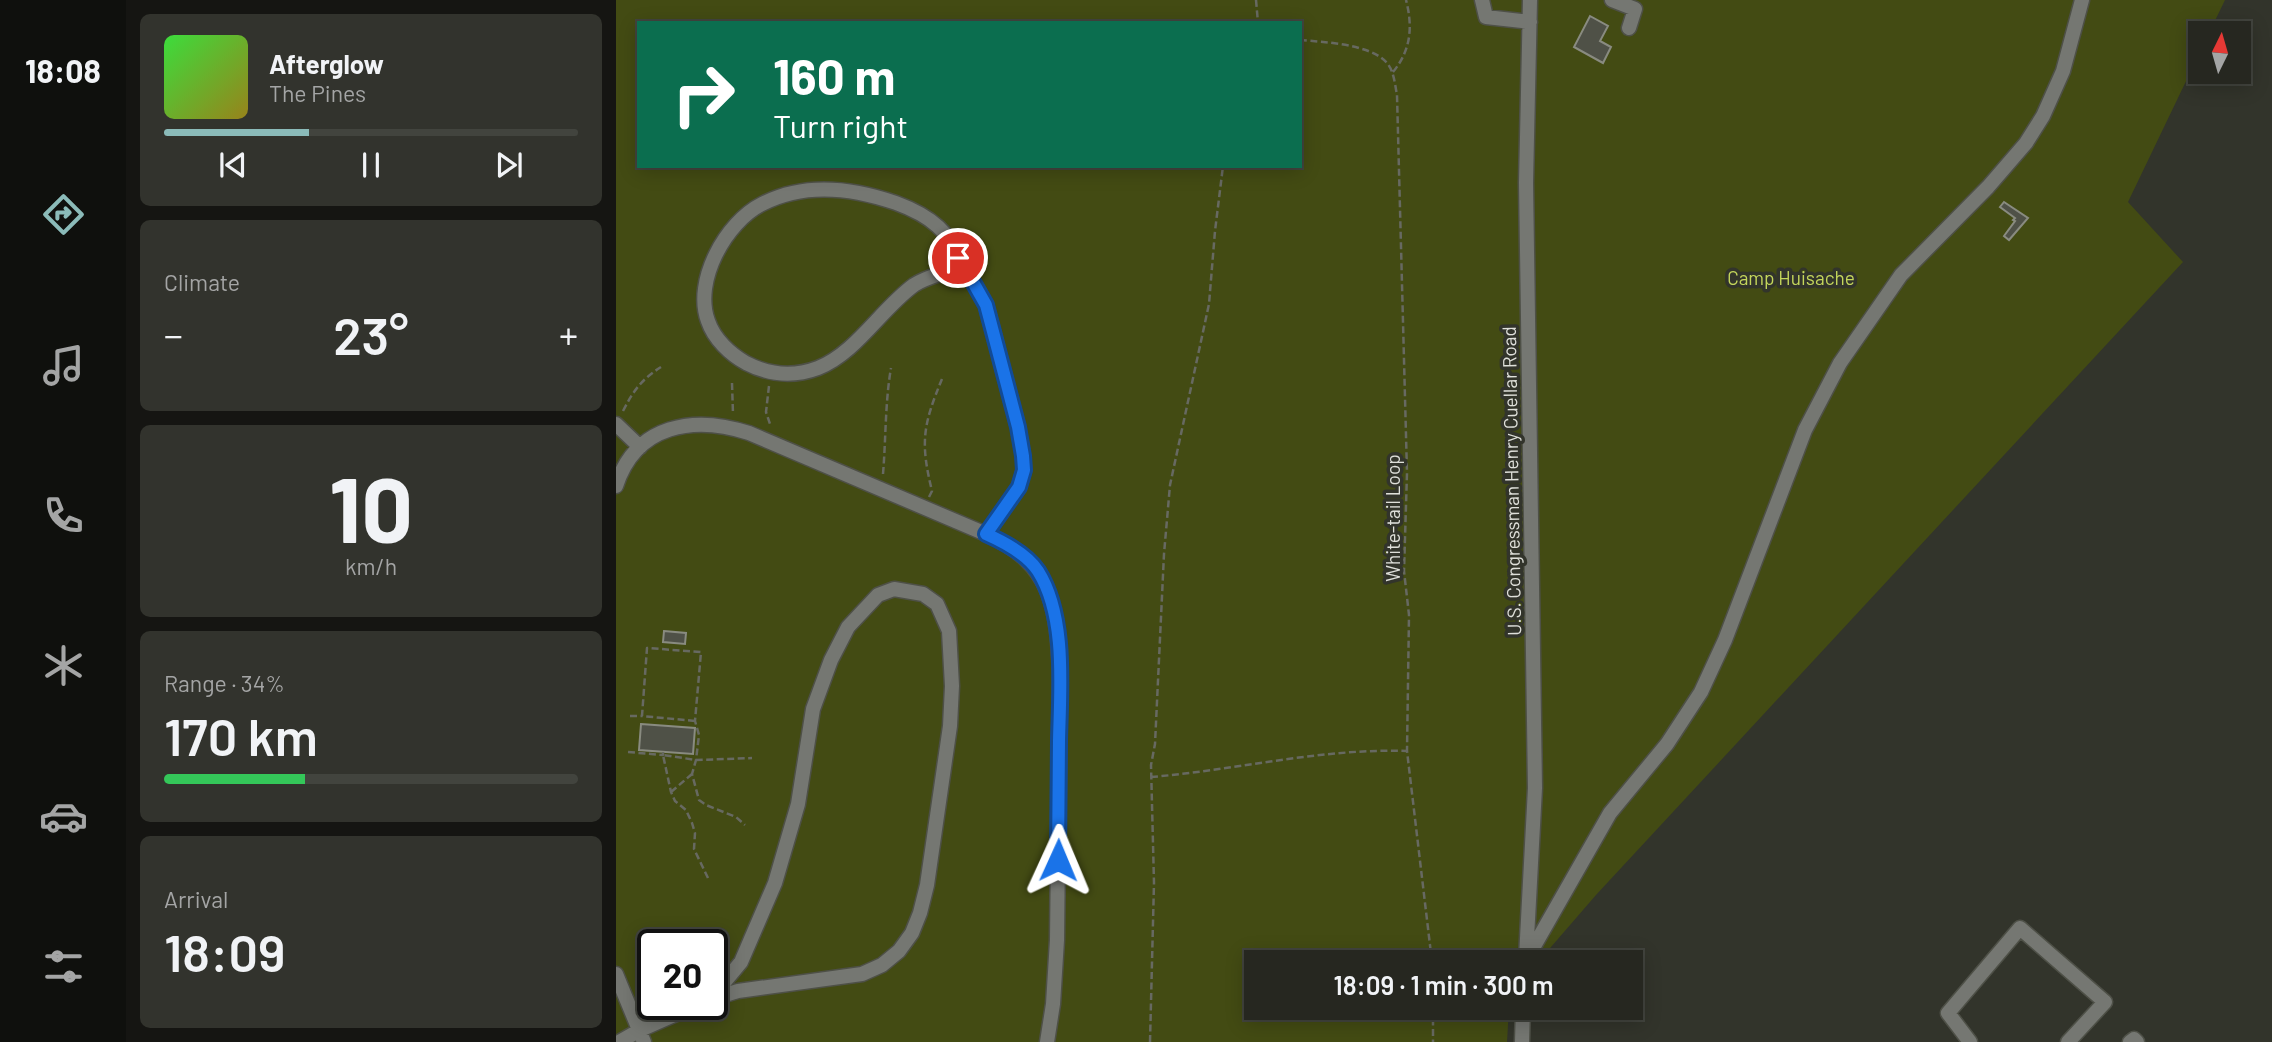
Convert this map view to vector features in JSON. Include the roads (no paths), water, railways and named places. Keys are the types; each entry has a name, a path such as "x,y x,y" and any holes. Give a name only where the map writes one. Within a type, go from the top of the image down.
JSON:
{"street":[{"path":"1482,0 1486,17 1530,22"},
{"name":"U.S. Congressman Henry Cuellar Road","path":"1526,950 1535,788 1526,183 1530,0"},
{"path":"1612,0 1635,9 1629,28"},
{"name":"U.S. Congressman Henry Cuellar Road","path":"1532,950 1610,813 1667,744 1701,692 1726,640 1796,452 1826,387 1853,341 1901,275 1988,187 2025,143 2043,116 2063,71 2082,0"},
{"path":"958,267 914,285 838,357 818,368 799,373 769,372 738,358 720,342 707,320 705,292 710,268 728,232 760,204 793,192 847,190 906,207 941,228 958,258 958,267 973,282 986,305 1015,414 1023,456 1024,470 1019,487 986,534"},
{"path":"619,420 640,447"},
{"path":"616,486 623,467 640,447 654,436 680,427 704,423 731,427 986,534 1020,554 1038,571 1049,598 1057,632 1060,698 1057,940 1053,1004 1047,1042"},
{"path":"894,589 923,593 937,604 949,631 952,686 950,726 927,885 912,933 900,951 882,965 862,974 738,991 712,998 741,962 775,883 798,804 813,709 842,638 848,627 878,595 894,589"},
{"path":"1970,1042 1948,1013 2020,928 2105,1002 2068,1042"},
{"path":"616,974 642,1036"},
{"path":"619,1042 642,1036 670,1020"},
{"path":"1521,1042 1522,1020"},
{"path":"2130,1042 2134,1039 2137,1042"}],"park label":[{"name":"Camp Huisache","path":"1791,277"}]}
